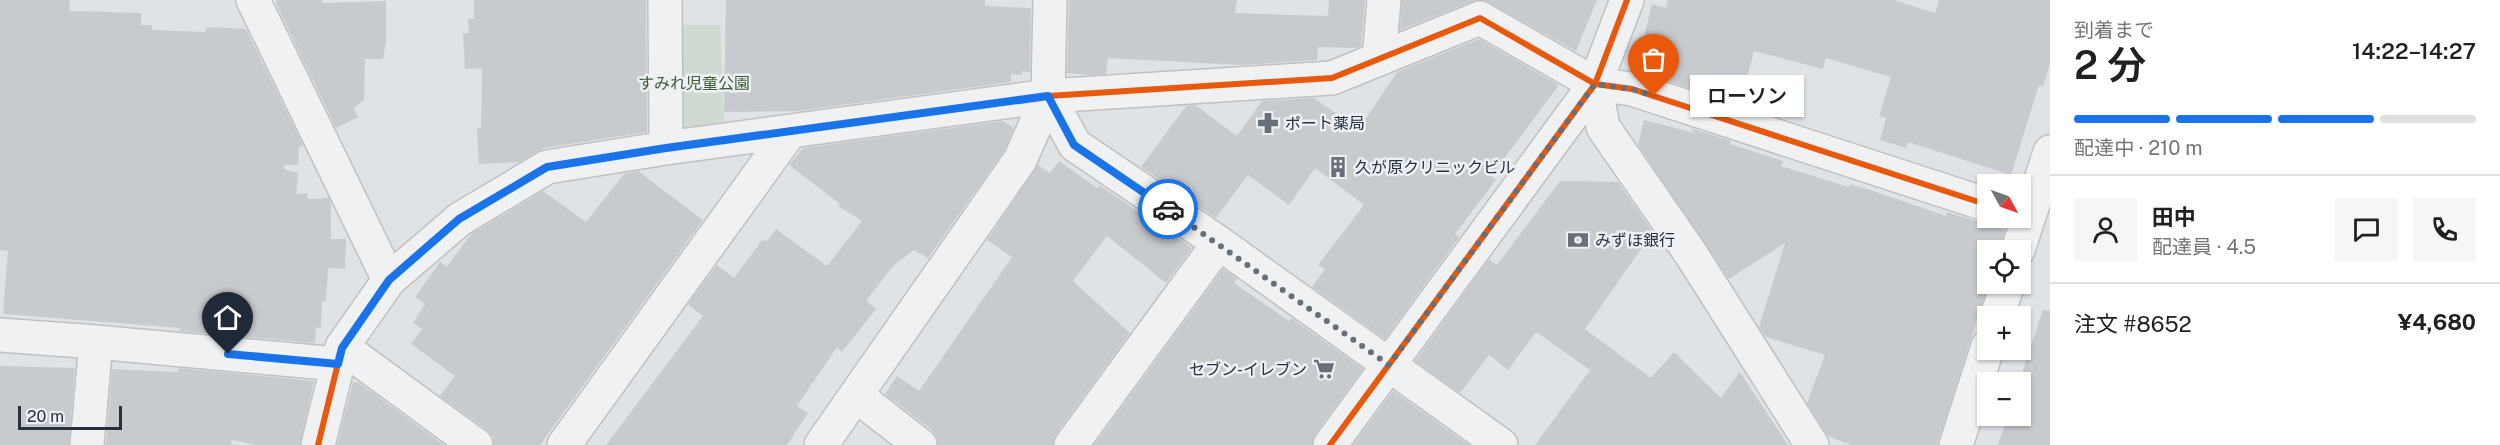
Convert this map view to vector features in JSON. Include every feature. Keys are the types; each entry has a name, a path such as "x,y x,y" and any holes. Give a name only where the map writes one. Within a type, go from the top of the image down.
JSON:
{"street":[{"path":"253,0 389,280"},
{"path":"665,0 666,148"},
{"path":"821,445 1020,160 1048,96 1050,0"},
{"path":"1379,59 1384,0"},
{"path":"1330,445 1595,84 1627,0"},
{"path":"318,445 340,356 389,280 459,219 547,167 666,148 1048,96 1332,78 1480,18 1595,84 1632,89 1977,201"},
{"path":"1595,84 1603,127 1691,254 1812,445"},
{"path":"1048,96 1074,145 1219,243 1501,445"},
{"path":"564,445 789,133"},
{"path":"2023,240 2033,219 2050,152"},
{"path":"1071,445 1219,243"},
{"path":"0,335 340,356 476,445"},
{"path":"87,445 96,342"},
{"path":"1956,445 1983,360"},
{"path":"857,396 920,445"}],"green space":[{"name":"すみれ児童公園","path":"665,25 720,25 725,141 666,148"}],"building":[{"path":"0,0 70,0 69,11 141,13 141,25 152,25 152,30 205,32 207,27 246,29 303,145 299,147 298,165 285,165 284,169 298,173 296,194 308,193 307,199 329,198 331,239 346,239 345,269 328,268 326,301 322,301 321,328 316,327 315,343 180,331 180,328 3,314 8,251 0,250"},
{"path":"276,0 322,0 322,3 386,1 386,42 383,59 365,59 364,100 354,108 358,117 336,128"},
{"path":"474,0 646,0 647,132 544,148 519,162 479,164 477,128 481,128 482,68 465,69 463,34 469,33 468,19 474,19"},
{"path":"726,0 985,0 985,6 1031,8 1030,72 1022,71 1022,75 1011,74 1011,82 798,111 724,112"},
{"path":"1069,0 1237,0 1235,13 1328,16 1329,0 1365,0 1361,46 1357,48 1318,47 1317,60 1240,65 1108,58 1106,74 1090,75 1067,73"},
{"path":"1402,0 1476,0 1400,30"},
{"path":"1484,0 1597,0 1576,51"},
{"path":"1668,0 1894,0 1935,13 1939,0 2050,0 2050,64 2043,87 2039,85 2011,174 2008,174 1908,142 1906,148 1880,140 1886,118 1879,116 1891,77 1826,58 1823,69 1754,51 1740,105 1649,75 1638,61 1652,4 1666,8"},
{"path":"1479,39 1559,85 1491,176 1496,180 1455,234 1459,237 1385,339 1312,287 1325,269 1318,265 1364,205 1315,168 1289,205 1248,175 1216,218 1141,167 1186,106 1195,105 1237,136 1262,101 1314,98 1359,129 1397,72"},
{"path":"1644,120 1695,133 1690,128 1783,161 1781,166 1849,187 1850,184 1946,216 1947,212 1977,221 1977,228 2005,230 2002,240 1977,240 1977,294 1985,294 1982,306 1977,306 1977,320 1937,445 1851,445 1828,436 1807,403 1825,355 1766,337 1759,327 1785,243 1729,279 1638,145"},
{"path":"1003,121 1014,128 1004,151 928,258 914,250 893,266 866,301 876,309 842,352 837,347 797,406 808,413 787,445 606,445 703,316 688,304 717,265 734,278 762,240 767,241 776,229 827,266 862,221 838,206 840,204 789,165 803,148"},
{"path":"1059,161 1097,188 1099,185 1192,248 1166,283 1107,236 1073,281 1130,333 1056,434 1053,445 938,445 937,437 932,430 885,394 897,376 919,391 1012,257 987,240 1038,165 1050,173"},
{"path":"638,171 703,220 540,445 494,445 493,437 487,430 440,396 455,376 411,344 422,329 413,323 425,304 415,297 440,262 447,267 471,234 543,191 586,222 624,174"},
{"path":"1560,181 1618,182 1653,232 1585,329 1651,378 1674,352 1721,398 1740,372 1788,445 1535,445 1590,370 1536,332 1508,370 1489,355 1460,393 1415,361 1489,259 1497,265"},
{"path":"1223,269 1237,279 1234,283 1289,321 1291,318 1363,369 1315,434 1312,445 1094,445"},
{"path":"2043,310 2050,311 2050,445 1998,445 2005,426 2031,426 2031,372 2022,372 2026,360 2031,360 2031,346"},
{"path":"0,366 75,368 69,445 0,445"},
{"path":"178,368 314,381 300,445 256,445 232,440 231,445 106,445 112,369 178,372"},
{"path":"353,382 358,382 444,445 337,445"},
{"path":"1393,391 1469,445 1353,445"}],"cycle path":[{"path":"1330,445 1595,84 1627,0"},
{"path":"318,445 342,347 389,280 460,219 547,167 666,148 1048,96 1332,78 1480,18 1595,84 1632,89 1977,201"}],"way so far":[{"path":"1168,209 1389,365 1595,84 1632,89 1654,96"}],"place":[{"name":"ローソン","path":"1654,96"},
{"name":"ポート薬局","path":"1268,123"},
{"name":"久が原クリニックビル","path":"1338,167"},
{"name":"みずほ銀行","path":"1578,240"},
{"name":"セブン-イレブン","path":"1324,369"}],"route":[{"path":"228,354 338,364 342,348 389,280 459,219 547,167 666,148 1048,96 1074,145 1168,209"}]}
